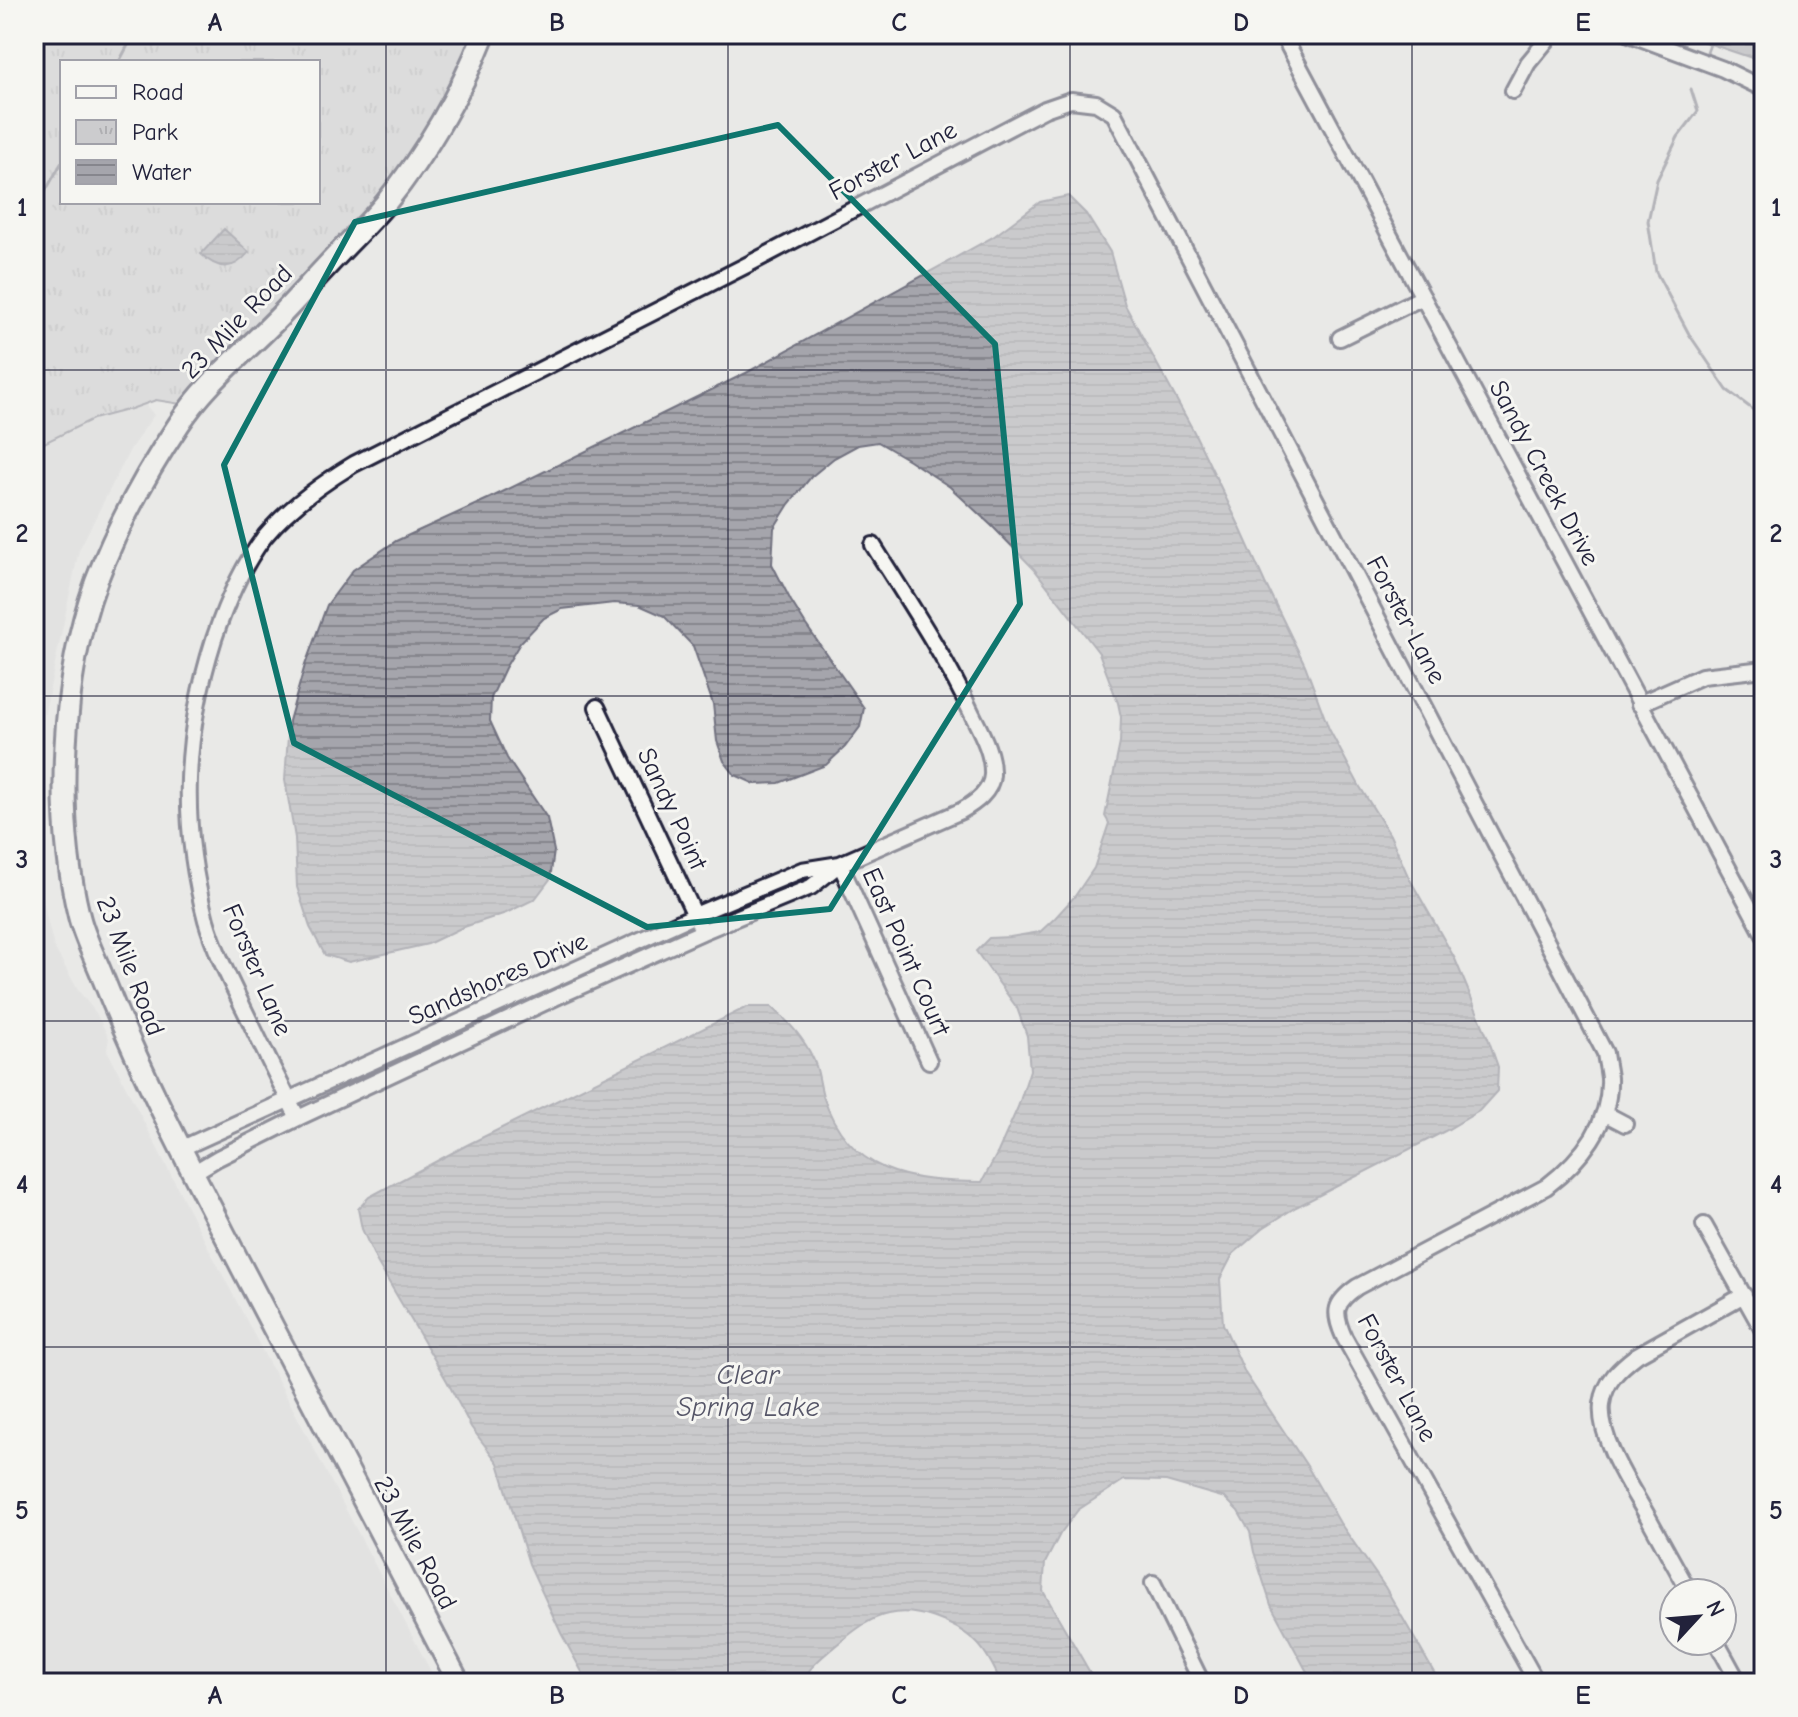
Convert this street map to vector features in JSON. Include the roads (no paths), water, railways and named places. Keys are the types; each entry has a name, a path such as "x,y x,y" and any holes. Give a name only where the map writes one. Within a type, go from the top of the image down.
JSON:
{"main road":[{"name":"23 Mile Road","path":"459,1683 180,1149 126,1036 79,920 65,813 71,687 80,633 95,584 119,527 180,422 219,374 278,318 383,207 438,127 460,88 484,34"}],"street":[{"name":"Sandy Creek Drive","path":"1282,34 1764,935"},
{"path":"1513,91 1528,63 1552,34"},
{"path":"1629,34 1723,69 1764,89"},
{"name":"Forster Lane","path":"298,1118 213,942 198,886 188,810 193,725 207,662 224,610 267,533 303,498 354,464 747,265 1045,109 1071,100 1096,103 1114,114 1605,1053 1609,1080 1604,1113 1585,1150 1568,1170 1546,1187 1357,1287 1344,1296 1336,1309 1344,1337 1537,1683"},
{"path":"1340,338 1423,297"},
{"name":"Sandshores Drive","path":"193,1173 298,1118 569,991 811,887 840,864 972,805 991,781 990,754 963,694 873,545"},
{"path":"1639,704 1702,676 1764,669"},
{"name":"Sandy Point","path":"597,707 702,932"},
{"name":"Sandshores Drive","path":"180,1149 695,915 802,870 840,864"},
{"name":"East Point Court","path":"840,864 929,1061"},
{"path":"562,976 569,991"},
{"path":"428,1037 437,1054"},
{"path":"1604,1113 1625,1124"},
{"path":"1704,1225 1764,1332"},
{"path":"1681,1577 1617,1458 1604,1427 1602,1405 1610,1381 1624,1364 1744,1295"},
{"path":"1153,1583 1202,1683"},
{"path":"1725,1657 1739,1683"}],"water":[{"path":"1681,34 1764,34 1764,62"},
{"name":"Clear Spring Lake","path":"1068,196 1086,214 1110,252 1125,305 1193,430 1237,521 1305,665 1329,729 1390,835 1408,876 1455,959 1498,1067 1497,1091 1479,1111 1296,1207 1263,1228 1233,1254 1220,1279 1223,1324 1245,1373 1307,1466 1340,1523 1385,1587 1440,1683 1313,1683 1271,1605 1250,1532 1238,1511 1225,1498 1166,1481 1124,1480 1078,1510 1060,1534 1045,1563 1043,1591 1096,1683 1001,1683 983,1650 966,1634 946,1622 922,1614 899,1612 874,1619 856,1629 818,1661 802,1683 588,1683 529,1564 498,1463 471,1427 376,1260 362,1229 358,1209 369,1197 467,1145 747,1007 772,1007 798,1034 813,1057 823,1096 834,1122 848,1142 865,1157 884,1168 906,1175 930,1180 982,1182 1018,1107 1030,1070 1027,1036 1017,1008 976,951 989,938 1040,932 1075,896 1094,868 1109,823 1105,816 1120,743 1118,703 1099,653 1034,569 993,527 950,487 909,460 878,442 858,445 834,458 811,477 789,504 774,528 772,564 806,625 864,708 860,727 845,747 826,765 779,783 755,784 735,775 724,761 717,741 713,704 693,646 664,616 639,605 614,603 562,609 544,618 520,643 491,698 490,721 507,758 547,818 554,851 550,879 535,899 506,913 461,928 428,944 349,962 325,955 310,927 297,887 295,838 285,780 289,721 305,665 327,605 353,570 396,541 746,373 993,237 1040,202"},
{"path":"224,229 249,252 231,266 219,266 201,254"}],"waterway":[{"path":"120,60 134,34"},
{"path":"1707,52 1710,44"},
{"path":"1691,89 1698,111 1678,137 1657,180 1648,221 1656,272 1689,334 1727,390 1764,418"},
{"path":"34,211 60,166"}]}
